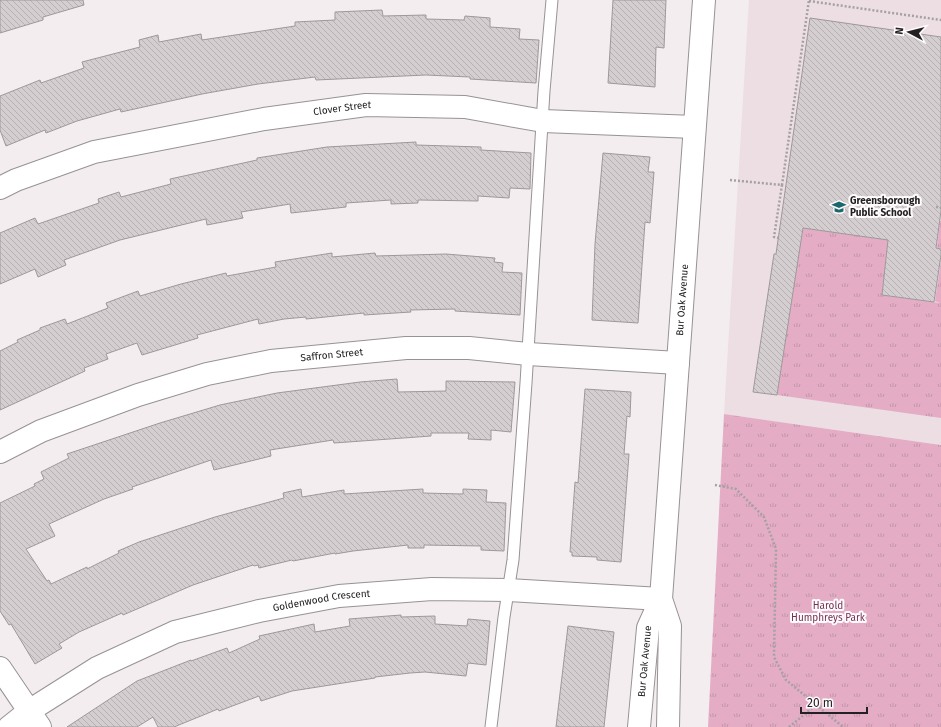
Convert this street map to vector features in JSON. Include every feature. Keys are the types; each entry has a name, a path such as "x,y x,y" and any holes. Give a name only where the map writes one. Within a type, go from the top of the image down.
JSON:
{"street":[{"name":"Bur Oak Avenue","path":"668,727 670,626 662,599 704,0"},
{"name":"Clover Street","path":"0,188 16,180 94,152 264,119 366,105 465,107 543,121 694,127"},
{"name":"Saffron Street","path":"0,452 41,432 138,395 207,374 271,361 406,348 469,348 528,354 678,363"},
{"name":"Goldenwood Crescent","path":"9,727 34,719 97,668 175,632 252,613 346,596 432,589 508,590 662,599"},
{"name":"Bur Oak Avenue","path":"640,727 648,628 662,599"},
{"path":"0,668 34,719"}],"lane":[{"path":"491,727 513,560 552,0"}],"path":[{"path":"779,238 774,237 809,0 941,20"},
{"path":"730,180 782,185"},
{"path":"936,207 941,208"},
{"path":"715,485 736,489 764,517 776,549 774,657 786,680 843,727"},
{"path":"789,727 816,705"}],"shaded area":[{"name":"Greensborough Public School","path":"749,0 941,0 941,445 724,414"}],"green space":[{"path":"940,221 941,248 937,248"},
{"path":"781,225 888,240 882,295 940,303 935,301 941,261 941,418 777,395 798,257"},
{"name":"Harold Humphreys Park","path":"724,414 941,445 941,727 708,727"}],"building":[{"path":"0,0 83,0 84,5 43,17 43,20 0,33"},
{"path":"613,0 666,0 664,48 656,47 655,87 608,83"},
{"path":"382,10 383,16 426,15 426,19 464,20 465,16 490,18 490,27 520,29 519,39 539,40 536,83 426,75 316,80 315,77 258,84 202,94 121,112 120,109 77,121 46,133 45,130 6,146 0,130 0,96 40,80 41,83 84,68 82,62 140,47 139,40 158,35 159,42 201,34 202,40 295,26 295,22 335,20 335,12"},
{"path":"810,18 941,37 941,211 936,248 941,249 941,255 934,302 882,295 888,240 803,228 777,395 753,392 774,254 776,254"},
{"path":"416,142 416,145 481,147 481,150 531,153 530,189 510,188 509,198 478,196 478,201 418,200 418,203 391,204 391,200 346,203 346,207 291,213 290,204 241,212 243,218 207,225 206,219 120,240 64,260 66,265 38,277 35,269 0,284 0,233 35,218 38,224 99,203 98,199 119,192 121,197 171,184 170,179 257,160 257,158 327,147"},
{"path":"603,153 650,157 648,172 654,172 650,223 645,222 638,323 592,320 595,244"},
{"path":"332,253 332,257 375,253 376,256 446,254 495,258 494,262 503,263 502,272 522,273 520,315 455,311 455,309 410,310 411,312 364,315 364,313 306,319 306,317 284,319 259,324 258,319 197,335 198,338 142,355 137,343 106,354 108,359 84,368 85,371 0,410 0,351 18,342 17,340 40,330 40,328 65,319 67,324 108,308 106,303 138,291 140,296 226,273 227,276 276,267 275,262"},
{"path":"397,379 398,392 446,391 446,381 515,382 511,432 491,430 491,440 468,439 469,433 431,433 431,436 334,443 333,440 270,450 271,456 214,470 211,460 132,487 133,489 104,499 49,524 55,536 26,549 47,581 49,580 51,584 87,567 87,569 119,553 118,551 139,542 215,517 284,498 283,493 301,489 302,497 344,490 344,494 423,489 423,493 463,494 463,489 487,490 486,502 506,503 504,551 481,550 481,546 424,545 424,548 408,548 408,545 335,553 292,560 259,568 258,565 253,565 193,585 79,632 59,644 62,648 35,664 11,624 9,625 0,611 0,503 35,486 34,484 44,479 41,472 69,458 67,454 160,423 220,405 277,393 360,382"},
{"path":"585,389 631,392 630,417 627,416 624,454 629,454 621,562 597,560 597,557 572,556 572,552 570,552 575,482 578,483"},
{"path":"401,615 401,617 435,616 435,624 467,626 468,619 490,621 486,665 468,663 466,676 425,672 410,673 375,677 292,691 261,701 259,696 219,711 218,709 174,727 158,727 153,717 137,727 67,727 137,681 227,648 229,653 260,639 259,636 314,624 315,632 350,626 349,619"},
{"path":"568,626 614,632 604,727 556,727"}],"place":[{"name":"Greensborough Public School","path":"839,207"}]}
